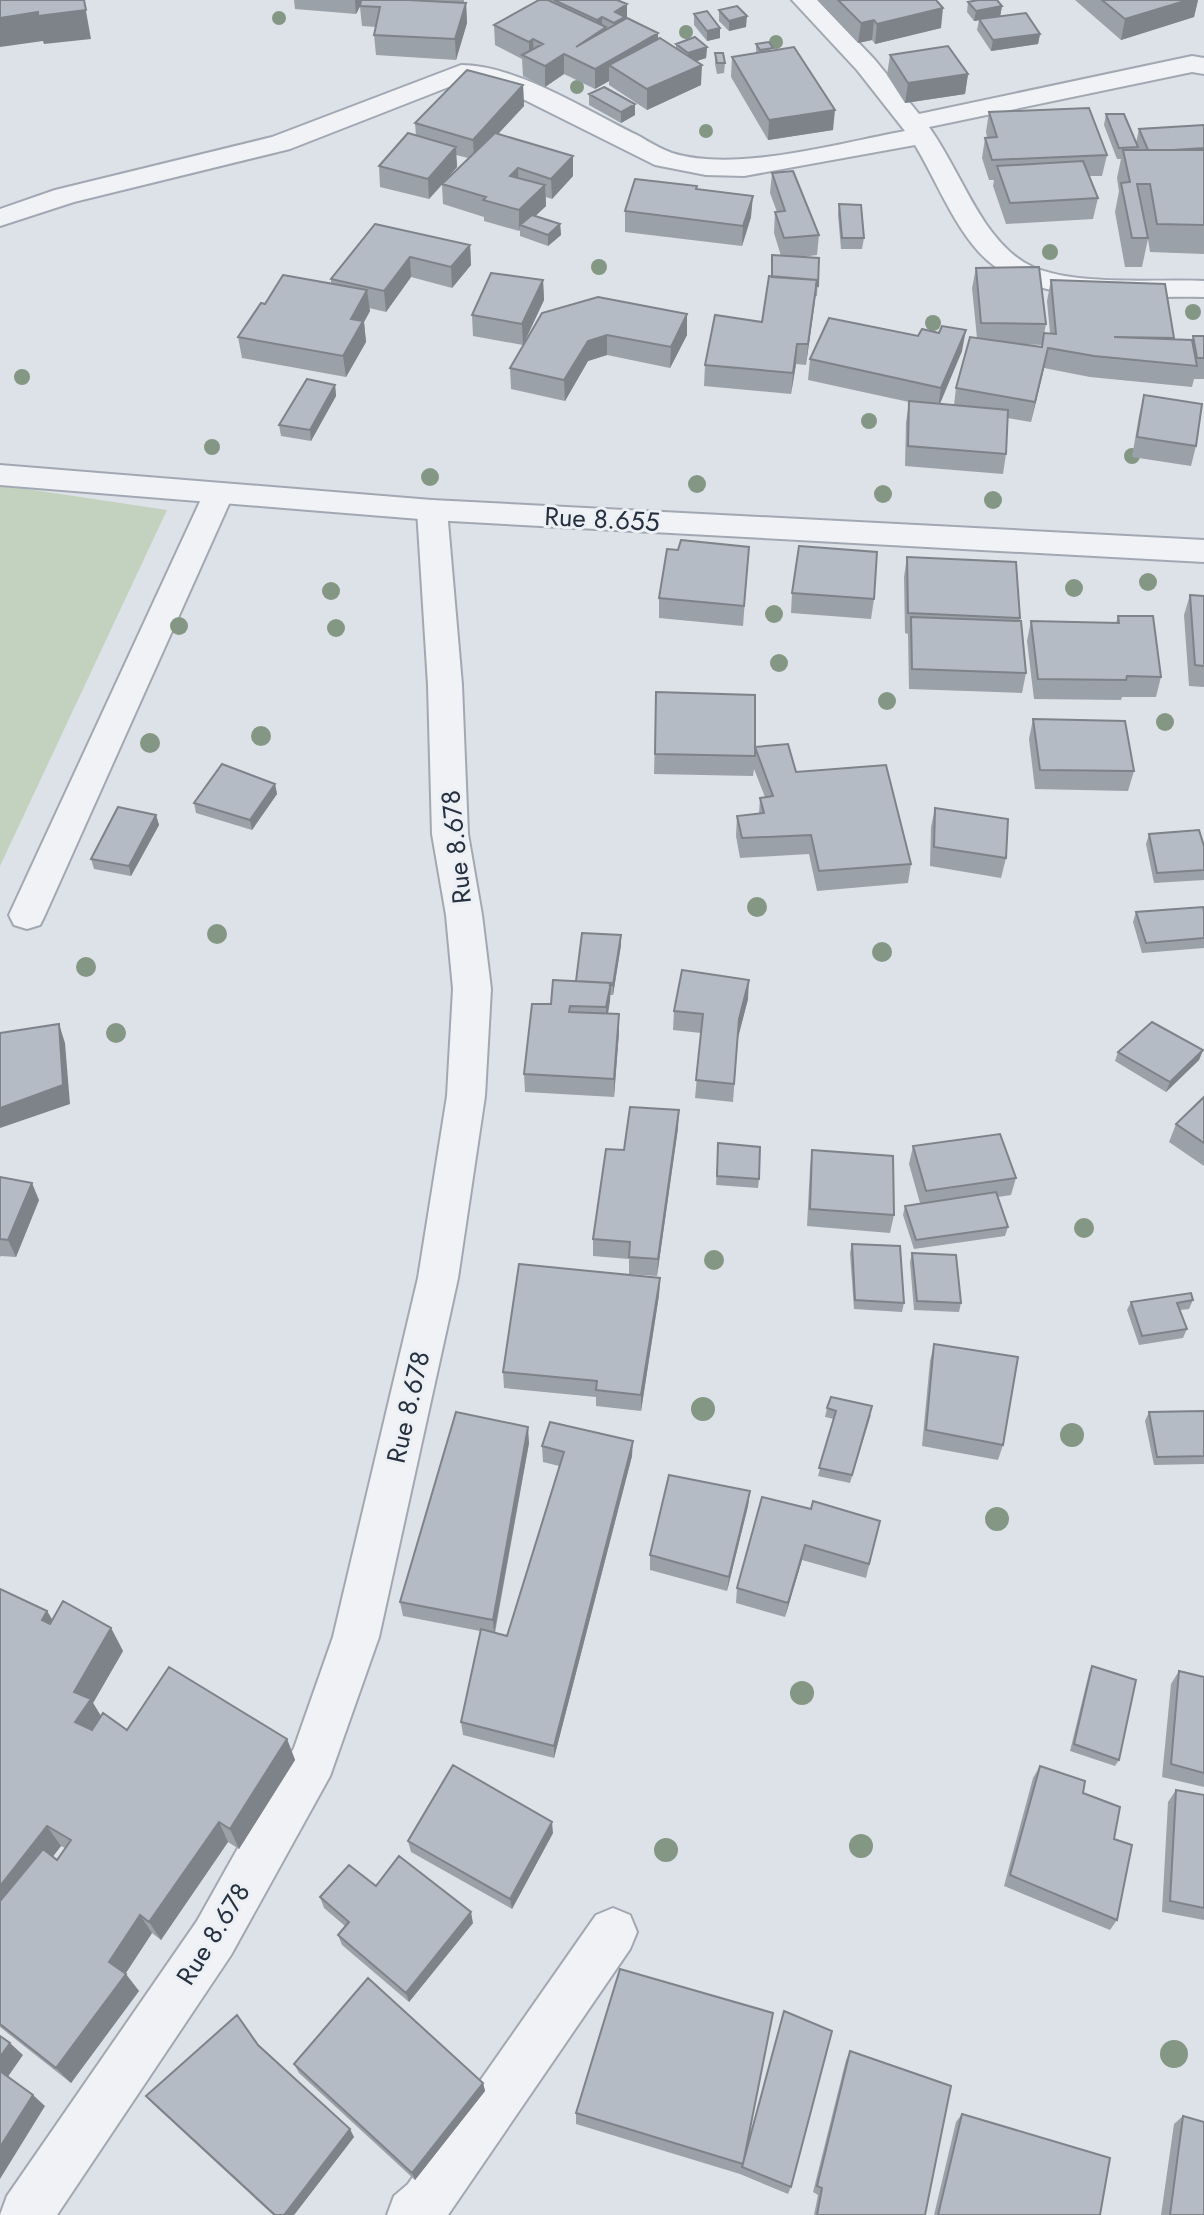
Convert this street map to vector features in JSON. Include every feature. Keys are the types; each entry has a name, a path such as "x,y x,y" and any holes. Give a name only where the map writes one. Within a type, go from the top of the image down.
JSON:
{"street":[{"path":"804,0 849,45 917,130 987,246 1021,273 1060,283 1204,289"},
{"path":"0,218 65,196 281,143 461,73 482,73 504,80 664,159 706,167 744,168 917,130 1192,64 1204,65"},
{"name":"Rue 8.655","path":"0,475 218,495 432,510 1204,551"},
{"path":"27,915 218,495"},
{"name":"Rue 8.678","path":"26,2215 214,1938 313,1760 356,1637 438,1278 466,1096 472,989 464,915 450,834 443,660 432,510"},
{"path":"413,2215 426,2202 613,1932"}],"green space":[{"path":"0,485 167,510 0,866"}],"building":[{"path":"0,0 84,0 86,10 38,16 38,12 0,18"},
{"path":"361,0 466,3 455,39 374,35 380,7 360,6"},
{"path":"539,0 548,0 606,27 576,47 627,18 658,33 595,69 564,54 545,66 522,55 543,44 533,39 529,42 494,25"},
{"path":"554,0 617,0 627,4 615,12 625,17 614,23 602,17 597,20"},
{"path":"838,0 936,0 943,8 877,24 874,20 861,23"},
{"path":"997,0 1002,6 976,11 968,2"},
{"path":"1102,0 1188,0 1125,19"},
{"path":"737,6 747,16 729,21 719,10"},
{"path":"707,11 720,28 707,31 694,14"},
{"path":"1026,13 1040,34 993,40 979,19"},
{"path":"695,37 707,47 688,53 676,44"},
{"path":"660,38 702,65 647,89 609,65"},
{"path":"769,42 773,48 760,50 756,44"},
{"path":"948,46 968,74 908,83 890,55"},
{"path":"794,47 835,110 769,120 732,57"},
{"path":"715,53 723,53 725,63 717,63"},
{"path":"467,70 523,85 473,140 415,123"},
{"path":"604,87 635,104 621,112 589,94"},
{"path":"1089,108 1107,155 992,160 985,138 997,137 989,112"},
{"path":"1106,114 1124,114 1138,147 1119,148"},
{"path":"1204,125 1204,148 1173,150 1148,150 1139,129"},
{"path":"408,133 456,147 428,179 379,166"},
{"path":"495,133 573,156 551,179 518,168 510,176 545,185 519,210 442,184"},
{"path":"1123,150 1204,150 1204,225 1157,224 1150,184 1137,184 1148,238 1132,238 1121,183 1130,182"},
{"path":"1083,161 1098,198 1010,203 997,166"},
{"path":"793,171 819,235 784,238 775,212 785,211 772,173"},
{"path":"635,179 753,196 743,226 625,211"},
{"path":"839,204 861,205 864,238 842,238"},
{"path":"532,215 560,224 548,235 520,225"},
{"path":"375,224 470,245 451,267 410,257 384,291 331,279"},
{"path":"772,255 819,258 818,286 817,280 772,277"},
{"path":"1039,267 1046,324 981,323 976,268"},
{"path":"491,273 543,280 522,324 472,315"},
{"path":"283,275 367,290 351,319 363,321 343,356 238,337 261,303 265,304"},
{"path":"769,276 817,280 808,344 797,344 793,373 705,365 715,315 762,322"},
{"path":"1051,280 1165,284 1174,338 1114,337 1192,340 1197,366 1094,356 1048,348 1035,402 956,388 970,337 1042,347 1044,333 1056,334"},
{"path":"598,297 687,314 671,347 607,335 588,341 564,380 510,368 542,313"},
{"path":"829,318 918,336 922,329 939,333 942,326 966,330 941,388 810,359"},
{"path":"1193,336 1204,336 1204,358 1197,358"},
{"path":"307,379 335,385 310,430 279,425"},
{"path":"1144,395 1202,404 1196,446 1137,437"},
{"path":"909,401 1008,410 1006,454 908,446"},
{"path":"681,540 749,547 744,606 659,598 667,549 678,550"},
{"path":"799,546 877,552 874,599 792,593"},
{"path":"907,557 1016,562 1020,618 908,613"},
{"path":"1190,595 1204,596 1204,666 1195,665"},
{"path":"1118,616 1153,616 1161,677 1127,676 1126,680 1038,679 1031,621 1119,623"},
{"path":"911,617 1021,621 1026,673 912,669"},
{"path":"656,692 755,695 755,756 655,754"},
{"path":"1033,719 1125,721 1134,771 1040,770"},
{"path":"788,744 796,772 886,765 911,864 819,871 811,835 742,838 737,816 764,813 760,798 773,796 755,747"},
{"path":"222,764 275,784 250,820 194,803"},
{"path":"118,807 156,815 129,866 91,859"},
{"path":"935,808 1008,819 1006,858 934,847"},
{"path":"1199,830 1204,846 1204,870 1157,873 1149,834"},
{"path":"1203,907 1204,938 1146,943 1136,912"},
{"path":"582,933 621,935 613,985 576,981"},
{"path":"682,970 749,980 739,1019 734,1084 696,1080 703,1014 674,1011"},
{"path":"553,980 611,983 606,1007 570,1006 569,1012 619,1014 614,1079 524,1074 532,1004 551,1004"},
{"path":"1152,1022 1203,1050 1170,1082 1118,1052"},
{"path":"59,1024 63,1085 0,1108 0,1033"},
{"path":"1204,1097 1204,1143 1176,1124"},
{"path":"630,1107 679,1110 658,1259 629,1257 630,1242 593,1239 606,1149 624,1150"},
{"path":"1000,1134 1016,1178 926,1191 913,1146"},
{"path":"718,1143 760,1147 759,1179 717,1176"},
{"path":"812,1150 893,1156 894,1215 810,1209"},
{"path":"0,1177 32,1183 8,1240 0,1239"},
{"path":"996,1192 1008,1227 916,1240 905,1206"},
{"path":"852,1244 900,1246 904,1303 855,1300"},
{"path":"912,1253 956,1255 961,1303 917,1301"},
{"path":"519,1264 660,1278 641,1395 596,1390 597,1381 503,1372"},
{"path":"1191,1293 1193,1300 1177,1303 1187,1329 1142,1336 1131,1302"},
{"path":"934,1344 1018,1357 1003,1445 926,1430"},
{"path":"831,1397 872,1406 852,1475 819,1468 836,1411 827,1408"},
{"path":"1204,1411 1204,1456 1157,1457 1149,1412"},
{"path":"456,1412 528,1427 493,1620 400,1602"},
{"path":"550,1422 633,1441 554,1746 461,1722 481,1629 507,1636 564,1452 542,1446"},
{"path":"669,1475 750,1491 729,1577 650,1555"},
{"path":"762,1497 811,1509 813,1501 880,1521 869,1564 805,1545 788,1603 737,1588"},
{"path":"0,1589 47,1611 42,1620 50,1624 63,1601 111,1628 74,1692 91,1699 75,1722 92,1730 103,1713 127,1730 169,1667 287,1739 230,1829 219,1822 149,1922 140,1915 109,1962 126,1974 56,2068 0,2024 0,1901 43,1849 57,1860 71,1840 47,1826 0,1886"},
{"path":"1092,1666 1136,1680 1119,1760 1074,1744"},
{"path":"1179,1671 1204,1677 1204,1773 1171,1764"},
{"path":"453,1765 552,1822 510,1899 408,1841"},
{"path":"1040,1766 1085,1781 1083,1793 1120,1807 1114,1839 1132,1845 1117,1920 1010,1875"},
{"path":"1176,1790 1204,1795 1204,1908 1170,1901"},
{"path":"399,1856 471,1912 406,1993 338,1935 349,1922 320,1897 349,1865 376,1886"},
{"path":"620,1969 773,2013 743,2164 576,2113"},
{"path":"368,1978 483,2083 412,2173 294,2064"},
{"path":"784,2011 832,2031 791,2187 742,2167"},
{"path":"237,2015 258,2045 350,2129 284,2215 275,2215 146,2096"},
{"path":"0,2036 10,2043 0,2057"},
{"path":"850,2051 951,2086 925,2215 817,2215 822,2188 817,2186"},
{"path":"0,2071 33,2095 0,2147"},
{"path":"962,2114 1110,2158 1100,2215 938,2215"},
{"path":"1183,2116 1204,2122 1204,2215 1170,2215"}]}
